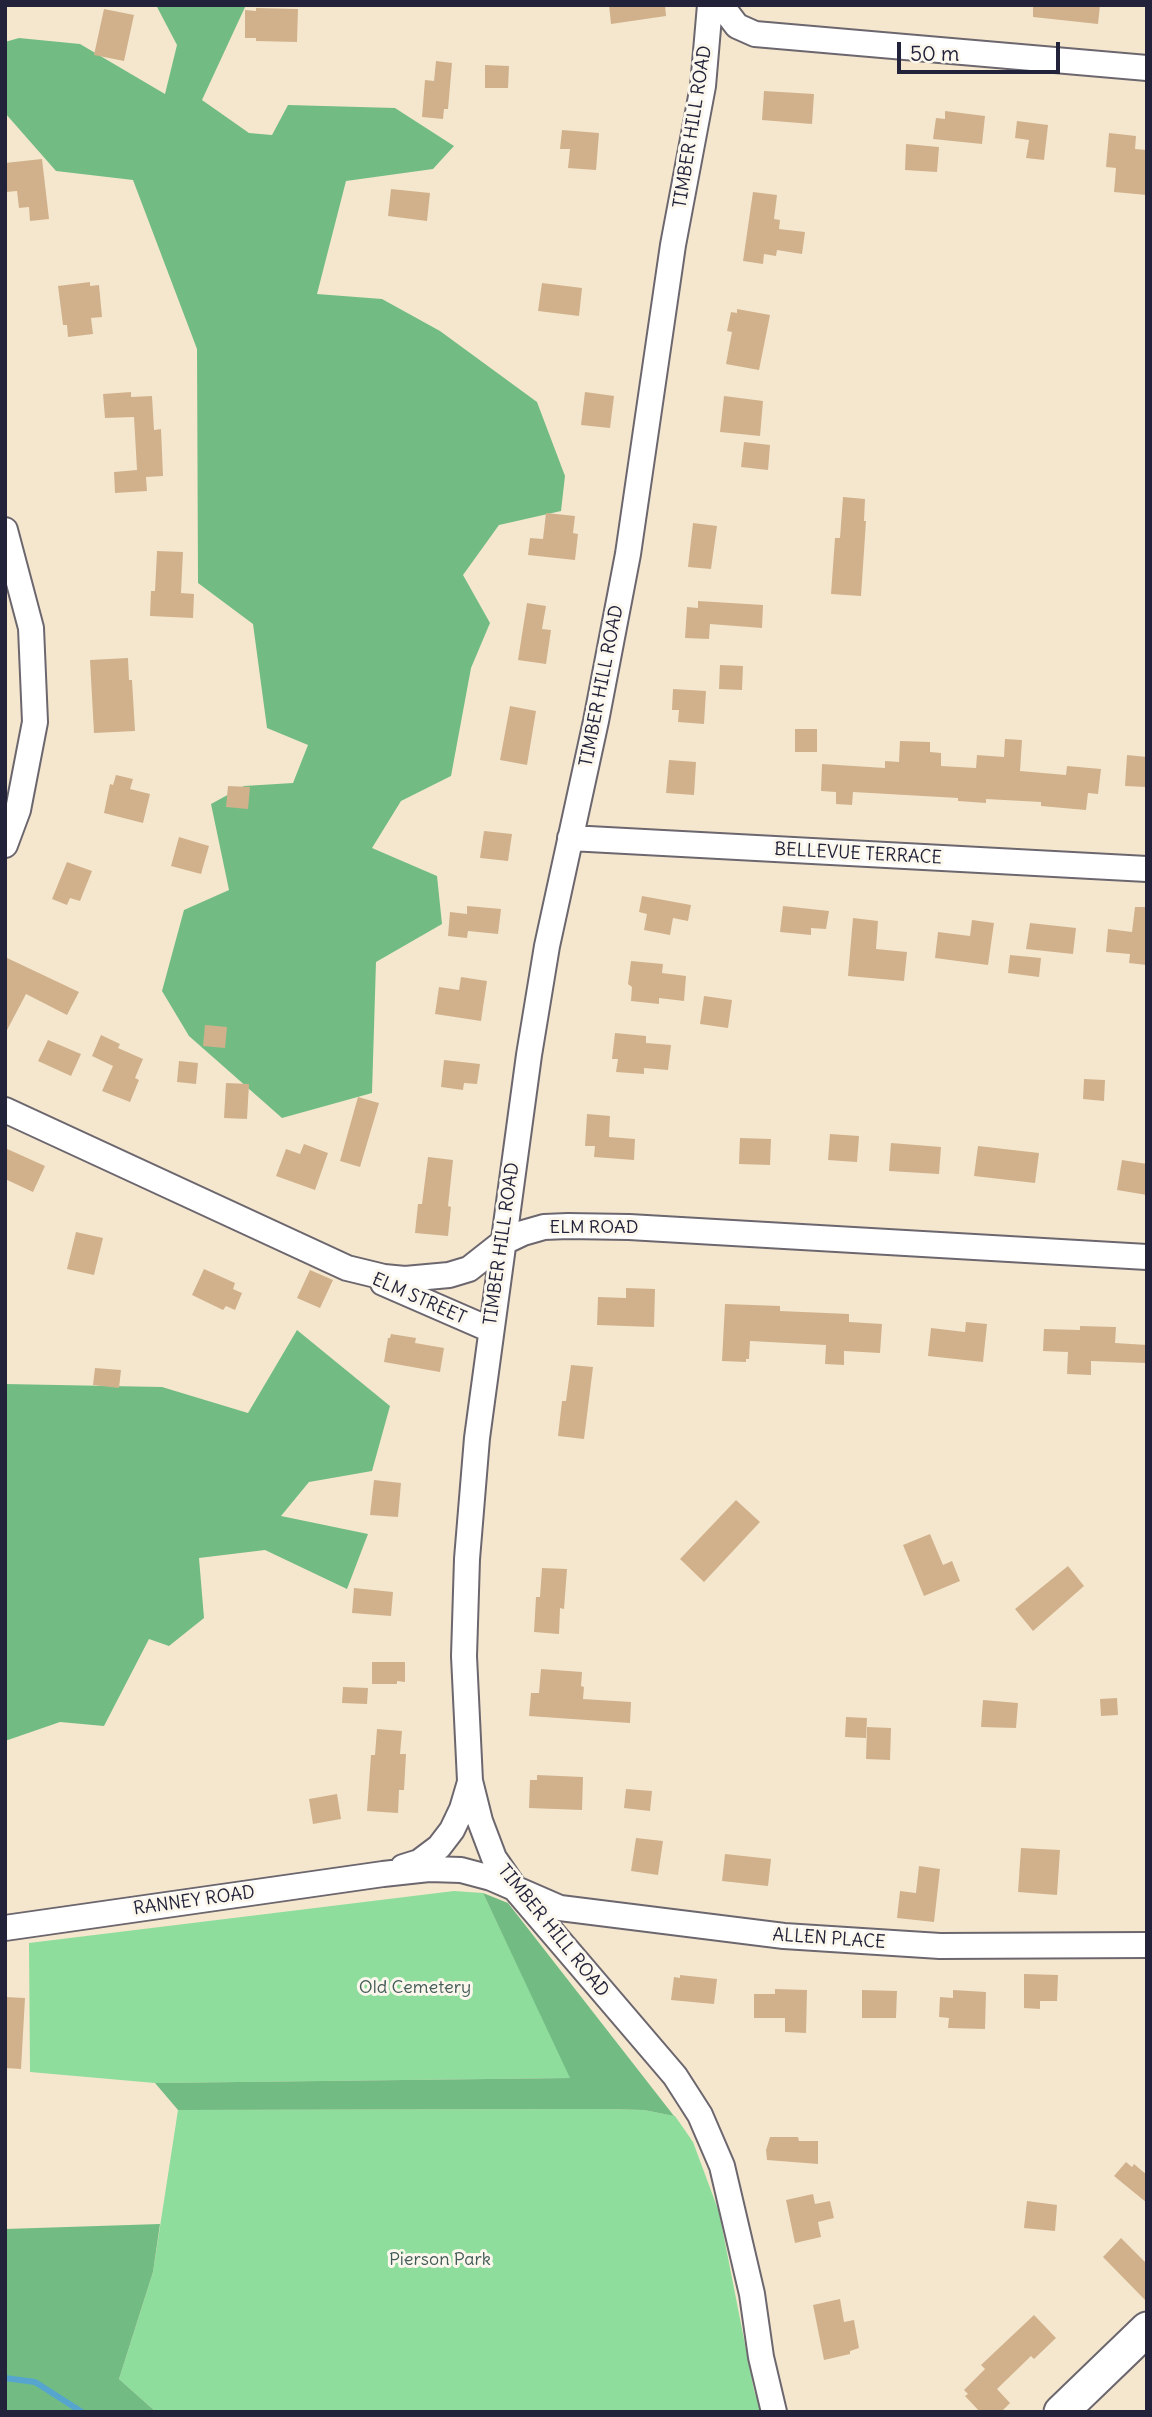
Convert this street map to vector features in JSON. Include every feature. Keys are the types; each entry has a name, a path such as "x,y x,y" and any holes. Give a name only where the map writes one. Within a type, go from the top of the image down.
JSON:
{"main road":[{"path":"1061,2412 1147,2329"}],"street":[{"name":"TIMBER HILL ROAD","path":"710,5 703,86 673,244 628,554 547,946 534,1028 477,1438 467,1559 464,1656 470,1781 480,1821 494,1858 516,1891 675,2076 700,2115 722,2166 752,2294 761,2357 774,2412"},
{"path":"721,5 737,26 755,34 1147,68"},
{"path":"5,530 31,628 35,722 18,810 5,845"},
{"name":"BELLEVUE TERRACE","path":"570,838 1147,869"},
{"name":"ELM ROAD","path":"5,1110 347,1268 404,1279 439,1277 469,1269 502,1243 544,1227 629,1227 1147,1257"},
{"name":"ELM STREET","path":"347,1268 491,1330"},
{"name":"RANNEY ROAD","path":"383,1874 419,1862 439,1847 452,1830 462,1809 470,1781"},
{"name":"RANNEY ROAD","path":"5,1928 429,1869 461,1870 491,1878 516,1891"},
{"name":"ALLEN PLACE","path":"516,1891 560,1908 784,1936 940,1947 1147,1945"}],"green space":[{"path":"156,5 246,5 202,100 249,133 272,135 288,105 395,108 454,146 433,169 346,181 317,294 382,299 440,331 537,402 565,476 561,511 499,525 463,575 490,623 471,668 451,776 401,801 372,848 437,876 442,924 376,962 372,1093 282,1118 189,1036 162,991 184,910 229,890 211,804 244,786 293,783 308,745 267,728 253,624 198,583 197,349 133,180 56,171 5,113 5,42 19,38 80,44 165,94 177,45"},
{"path":"297,1330 390,1406 372,1471 309,1482 281,1516 368,1534 347,1589 265,1550 199,1558 204,1618 169,1646 149,1639 104,1726 60,1722 5,1741 5,1384 162,1387 248,1413"},
{"name":"Old Cemetery","path":"454,1891 483,1893 571,2078 155,2083 30,2072 29,1943"},
{"path":"483,1893 508,1903 674,2116 644,2110 603,2109 178,2110 155,2083 570,2078"},
{"name":"Pierson Park","path":"178,2110 644,2110 675,2116 693,2142 719,2212 754,2390 761,2412 156,2412 119,2379 153,2272"},
{"path":"160,2224 153,2272 119,2379 156,2412 5,2412 5,2229"}],"building":[{"path":"609,5 665,5 666,16 611,24"},
{"path":"1033,5 1100,5 1098,24 1033,17"},
{"path":"256,8 298,9 297,42 256,41 256,38 245,38 245,10 256,11"},
{"path":"104,9 134,15 124,61 94,55"},
{"path":"436,61 452,63 448,109 444,109 443,119 422,117 425,80 434,81"},
{"path":"485,65 509,66 508,88 485,88"},
{"path":"764,91 814,94 812,124 762,120"},
{"path":"945,111 985,116 982,144 933,139 936,118 945,119"},
{"path":"1017,121 1048,125 1044,160 1026,158 1029,140 1015,138"},
{"path":"562,130 599,133 596,170 568,168 570,149 560,149"},
{"path":"1109,133 1136,136 1135,149 1147,150 1147,195 1114,192 1116,168 1106,167"},
{"path":"906,144 939,147 937,172 905,170"},
{"path":"42,159 49,219 30,221 29,207 19,208 17,191 6,192 5,163"},
{"path":"391,189 430,193 427,221 388,216"},
{"path":"753,192 777,195 774,219 780,220 779,229 805,232 802,254 777,250 776,256 764,254 763,264 743,261"},
{"path":"90,282 90,286 99,285 102,317 91,318 93,334 68,337 67,325 63,325 58,286"},
{"path":"542,283 582,288 579,316 538,311"},
{"path":"737,309 770,315 759,370 726,364 732,332 727,331 731,312 737,313"},
{"path":"131,392 131,397 152,396 154,430 161,429 163,476 146,477 147,491 115,493 114,472 137,470 134,417 105,418 103,394"},
{"path":"585,392 614,396 610,428 581,425"},
{"path":"724,396 763,401 760,436 720,432"},
{"path":"744,442 770,445 768,470 741,467"},
{"path":"843,497 865,499 861,596 831,594 835,538 840,538"},
{"path":"546,513 575,516 573,533 578,534 575,560 528,555 530,538 543,539"},
{"path":"693,523 717,526 711,569 688,567"},
{"path":"157,551 183,552 181,593 194,594 193,618 150,616 151,591 155,591"},
{"path":"698,601 763,605 762,628 710,624 709,639 685,638 687,607 698,608"},
{"path":"527,603 546,606 542,629 551,630 546,664 518,660"},
{"path":"128,658 135,731 94,733 90,660"},
{"path":"720,665 743,666 742,690 719,689"},
{"path":"673,689 706,691 704,724 678,722 679,710 672,710"},
{"path":"510,706 536,711 527,765 500,760"},
{"path":"795,729 817,729 817,752 795,752"},
{"path":"1005,739 1022,740 1020,771 1066,775 1067,766 1101,769 1098,794 1088,793 1086,810 1041,806 1041,802 986,799 986,803 958,801 958,798 853,792 852,805 836,804 836,792 821,791 822,764 885,768 885,761 899,762 900,741 930,742 930,752 941,753 941,766 976,768 977,755 1004,757"},
{"path":"1127,755 1147,757 1147,787 1125,786"},
{"path":"669,760 696,762 694,795 666,793"},
{"path":"116,775 133,779 130,789 150,794 143,823 104,813 110,784 113,785"},
{"path":"228,786 250,787 248,809 226,807"},
{"path":"484,831 512,834 508,861 480,858"},
{"path":"179,837 209,846 201,874 171,866"},
{"path":"67,862 92,871 80,901 70,898 67,905 52,899"},
{"path":"642,896 691,905 688,921 673,918 670,935 644,930 647,914 639,912"},
{"path":"467,906 501,909 498,934 468,931 467,938 448,936 450,912 467,914"},
{"path":"783,906 829,911 826,929 811,928 811,935 780,932"},
{"path":"1135,907 1147,907 1147,965 1129,963 1130,954 1106,952 1108,929 1132,932"},
{"path":"853,918 878,921 876,949 907,952 904,981 848,976"},
{"path":"972,920 994,923 988,965 935,958 938,932 970,936"},
{"path":"1030,923 1076,928 1073,954 1026,949"},
{"path":"1010,955 1041,958 1039,977 1008,973"},
{"path":"5,957 79,992 67,1015 26,994 5,1034"},
{"path":"631,961 663,964 662,973 686,976 684,1001 659,998 659,1004 631,1001 632,987 628,984"},
{"path":"461,977 487,981 481,1021 435,1014 439,987 459,990"},
{"path":"704,996 732,1000 728,1028 700,1024"},
{"path":"205,1025 227,1027 225,1048 203,1046"},
{"path":"615,1033 646,1036 646,1043 671,1045 668,1070 644,1068 644,1074 616,1072 618,1059 612,1059"},
{"path":"101,1035 120,1044 118,1048 143,1059 135,1078 139,1080 130,1102 102,1091 113,1066 92,1056"},
{"path":"48,1040 81,1054 71,1076 38,1061"},
{"path":"444,1060 480,1064 477,1084 464,1083 463,1090 441,1087"},
{"path":"179,1061 198,1063 196,1084 177,1082"},
{"path":"1084,1079 1105,1080 1104,1101 1083,1099"},
{"path":"226,1083 249,1084 247,1119 224,1118"},
{"path":"358,1097 379,1103 360,1167 340,1161"},
{"path":"587,1114 610,1116 609,1137 635,1139 634,1160 594,1157 595,1146 585,1146"},
{"path":"830,1134 859,1136 857,1162 828,1160"},
{"path":"740,1138 771,1139 770,1165 739,1164"},
{"path":"891,1143 941,1147 939,1174 889,1171"},
{"path":"304,1144 328,1153 315,1190 276,1176 286,1149 300,1154"},
{"path":"978,1146 1039,1153 1035,1183 974,1176"},
{"path":"5,1148 45,1166 33,1192 5,1179"},
{"path":"428,1157 453,1160 448,1236 415,1233"},
{"path":"1122,1160 1147,1164 1147,1195 1117,1190"},
{"path":"76,1232 103,1238 94,1275 67,1269"},
{"path":"204,1269 235,1283 233,1289 242,1293 235,1310 226,1306 223,1310 192,1295"},
{"path":"310,1270 333,1280 320,1308 297,1298"},
{"path":"626,1288 655,1289 654,1327 597,1325 598,1297 626,1298"},
{"path":"725,1304 780,1306 780,1311 849,1314 849,1322 882,1324 880,1353 844,1351 844,1365 825,1364 826,1345 750,1341 749,1359 746,1359 746,1362 722,1361"},
{"path":"966,1322 987,1324 983,1362 928,1356 931,1328 965,1332"},
{"path":"1080,1326 1116,1327 1115,1343 1147,1345 1147,1363 1091,1361 1091,1375 1067,1374 1068,1352 1043,1351 1044,1329 1080,1330"},
{"path":"391,1334 416,1338 415,1343 444,1348 440,1372 384,1362"},
{"path":"571,1365 593,1367 584,1439 558,1436 562,1401 566,1401"},
{"path":"95,1368 121,1370 119,1388 93,1385"},
{"path":"374,1480 401,1483 398,1517 370,1515"},
{"path":"736,1500 760,1522 704,1582 680,1559"},
{"path":"930,1534 943,1565 952,1561 960,1581 924,1596 903,1545"},
{"path":"1068,1566 1084,1586 1033,1631 1015,1609"},
{"path":"542,1568 567,1569 564,1609 560,1608 559,1634 534,1632 536,1597 540,1597"},
{"path":"354,1588 393,1592 391,1616 352,1613"},
{"path":"372,1662 405,1662 405,1682 372,1684"},
{"path":"541,1669 582,1672 583,1699 631,1702 630,1723 529,1716 531,1693 539,1693"},
{"path":"343,1687 368,1688 367,1704 342,1703"},
{"path":"1117,1698 1118,1715 1101,1716 1100,1699"},
{"path":"983,1700 1018,1703 1016,1728 981,1727"},
{"path":"846,1717 867,1718 866,1738 845,1737"},
{"path":"867,1727 891,1728 890,1760 866,1759"},
{"path":"377,1729 402,1731 400,1754 406,1754 404,1790 399,1790 398,1813 367,1811 371,1755 375,1755"},
{"path":"537,1775 583,1777 582,1810 529,1808 530,1780 537,1780"},
{"path":"626,1789 652,1791 650,1811 624,1808"},
{"path":"337,1794 341,1819 313,1824 309,1799"},
{"path":"636,1838 663,1841 658,1875 631,1871"},
{"path":"1021,1848 1060,1850 1057,1895 1018,1892"},
{"path":"725,1854 771,1859 768,1886 722,1881"},
{"path":"919,1866 940,1869 934,1922 897,1918 900,1891 916,1893"},
{"path":"1024,1974 1058,1975 1057,2001 1040,2001 1040,2009 1024,2008"},
{"path":"680,1975 717,1979 714,2004 671,2000 674,1977 680,1978"},
{"path":"775,1989 807,1990 806,2033 785,2032 785,2018 754,2018 754,1994 775,1994"},
{"path":"862,1990 897,1991 896,2018 862,2018"},
{"path":"953,1990 986,1992 985,2029 948,2028 949,2018 939,2017 940,1997 953,1998"},
{"path":"5,1997 25,1998 21,2069 5,2068"},
{"path":"770,2137 798,2137 799,2141 818,2141 818,2164 767,2160 766,2150"},
{"path":"1126,2162 1132,2167 1134,2164 1147,2175 1147,2203 1114,2176"},
{"path":"813,2194 815,2204 830,2201 834,2218 818,2222 821,2237 795,2243 786,2200"},
{"path":"1027,2201 1057,2205 1055,2231 1024,2228"},
{"path":"1121,2238 1147,2264 1147,2302 1103,2257"},
{"path":"840,2299 844,2322 854,2320 859,2348 850,2351 850,2354 824,2360 813,2305"},
{"path":"1034,2315 1056,2338 1034,2359 1031,2356 997,2389 1010,2403 1001,2412 980,2412 965,2396 968,2394 964,2390 985,2369 981,2365"}],"waterway":[{"path":"5,2378 35,2382 82,2412"}]}
